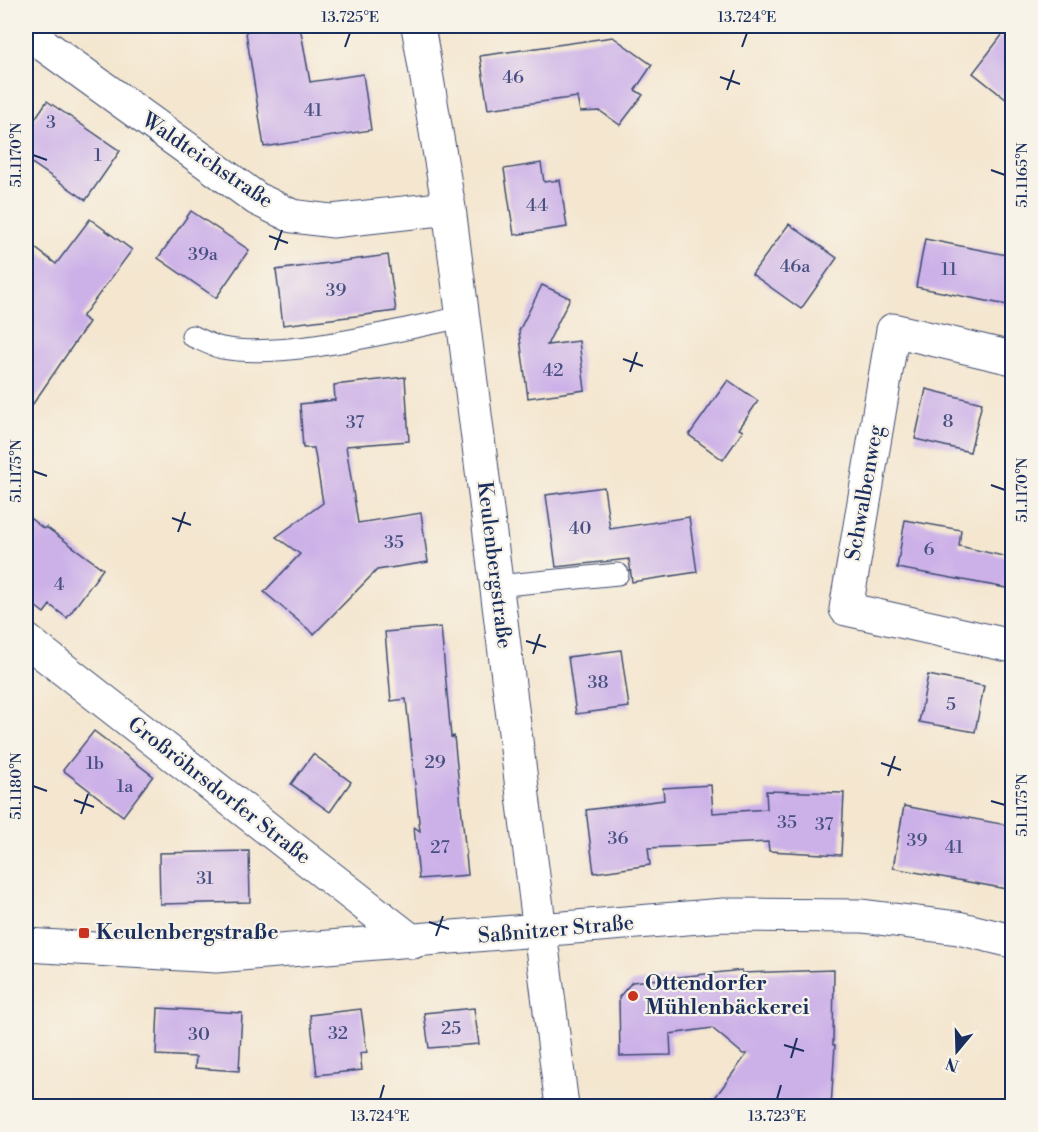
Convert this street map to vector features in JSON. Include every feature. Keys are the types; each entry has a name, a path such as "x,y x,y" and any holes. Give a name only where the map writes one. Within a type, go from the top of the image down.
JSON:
{"street":[{"name":"Keulenbergstraße","path":"418,26 448,208 463,317 562,1107"},
{"name":"Waldteichstraße","path":"26,32 257,199 292,216 332,221 448,208"},
{"name":"Schwalbenweg","path":"1012,357 893,330 846,609 1012,646"},
{"name":"Großröhrsdorfer Straße","path":"26,640 413,942"},
{"name":"Saßnitzer Straße","path":"26,945 216,956 413,942 724,915 845,916 958,928 1012,941"}],"lane":[{"path":"192,336 222,348 257,350 298,347 463,317"},
{"path":"496,586 618,574"}],"building":[{"path":"245,26 300,26 310,82 363,74 371,130 264,147"},
{"path":"1009,26 1012,26 1012,104 973,73"},
{"path":"613,37 652,65 635,90 643,95 620,125 600,111 580,112 577,97 488,109 480,56"},
{"path":"47,101 120,151 86,200 26,159 26,132"},
{"path":"541,163 544,182 560,180 567,227 514,235 504,169"},
{"path":"191,211 249,250 216,298 158,258"},
{"path":"90,219 132,250 82,317 89,322 26,414 26,241 56,264"},
{"path":"789,224 837,258 801,309 752,274"},
{"path":"925,239 1012,256 1012,306 916,287"},
{"path":"388,255 396,311 283,325 276,270"},
{"path":"542,285 570,298 547,345 579,341 585,390 528,398 519,331"},
{"path":"405,377 409,441 346,446 358,523 421,513 428,562 377,570 314,634 264,592 300,554 276,537 323,503 314,448 303,448 300,404 335,400 334,385"},
{"path":"728,380 758,401 739,429 743,431 723,460 689,435"},
{"path":"926,389 982,403 970,452 915,439"},
{"path":"604,487 610,529 689,517 697,572 632,582 629,559 556,567 546,495"},
{"path":"26,515 103,569 67,618 50,605 44,613 26,599"},
{"path":"905,520 961,530 959,546 1012,558 1012,589 897,568"},
{"path":"441,627 451,737 454,736 468,875 419,879 414,827 420,831 406,699 391,701 385,632"},
{"path":"621,650 629,707 576,714 568,657"},
{"path":"928,675 984,686 975,732 919,722"},
{"path":"94,731 153,776 123,816 63,770"},
{"path":"313,754 351,782 330,812 291,784"},
{"path":"711,785 713,813 767,809 766,791 844,793 841,855 769,851 768,842 648,848 650,865 594,873 586,810 664,800 663,788"},
{"path":"904,806 1012,826 1012,890 893,868"},
{"path":"249,851 250,902 160,904 159,853"},
{"path":"742,970 742,973 834,970 833,1045 835,1045 831,1107 708,1107 747,1054 743,1054 712,1028 670,1034 671,1055 620,1056 619,997 632,982"},
{"path":"158,1008 242,1013 239,1071 195,1068 196,1057 156,1055"},
{"path":"474,1008 479,1044 429,1048 424,1013"},
{"path":"361,1009 367,1052 360,1053 362,1070 317,1075 310,1015"}],"place":[{"name":"Keulenbergstraße","path":"84,933"},
{"name":"Ottendorfer Mühlenbäckerei","path":"633,996"}]}
